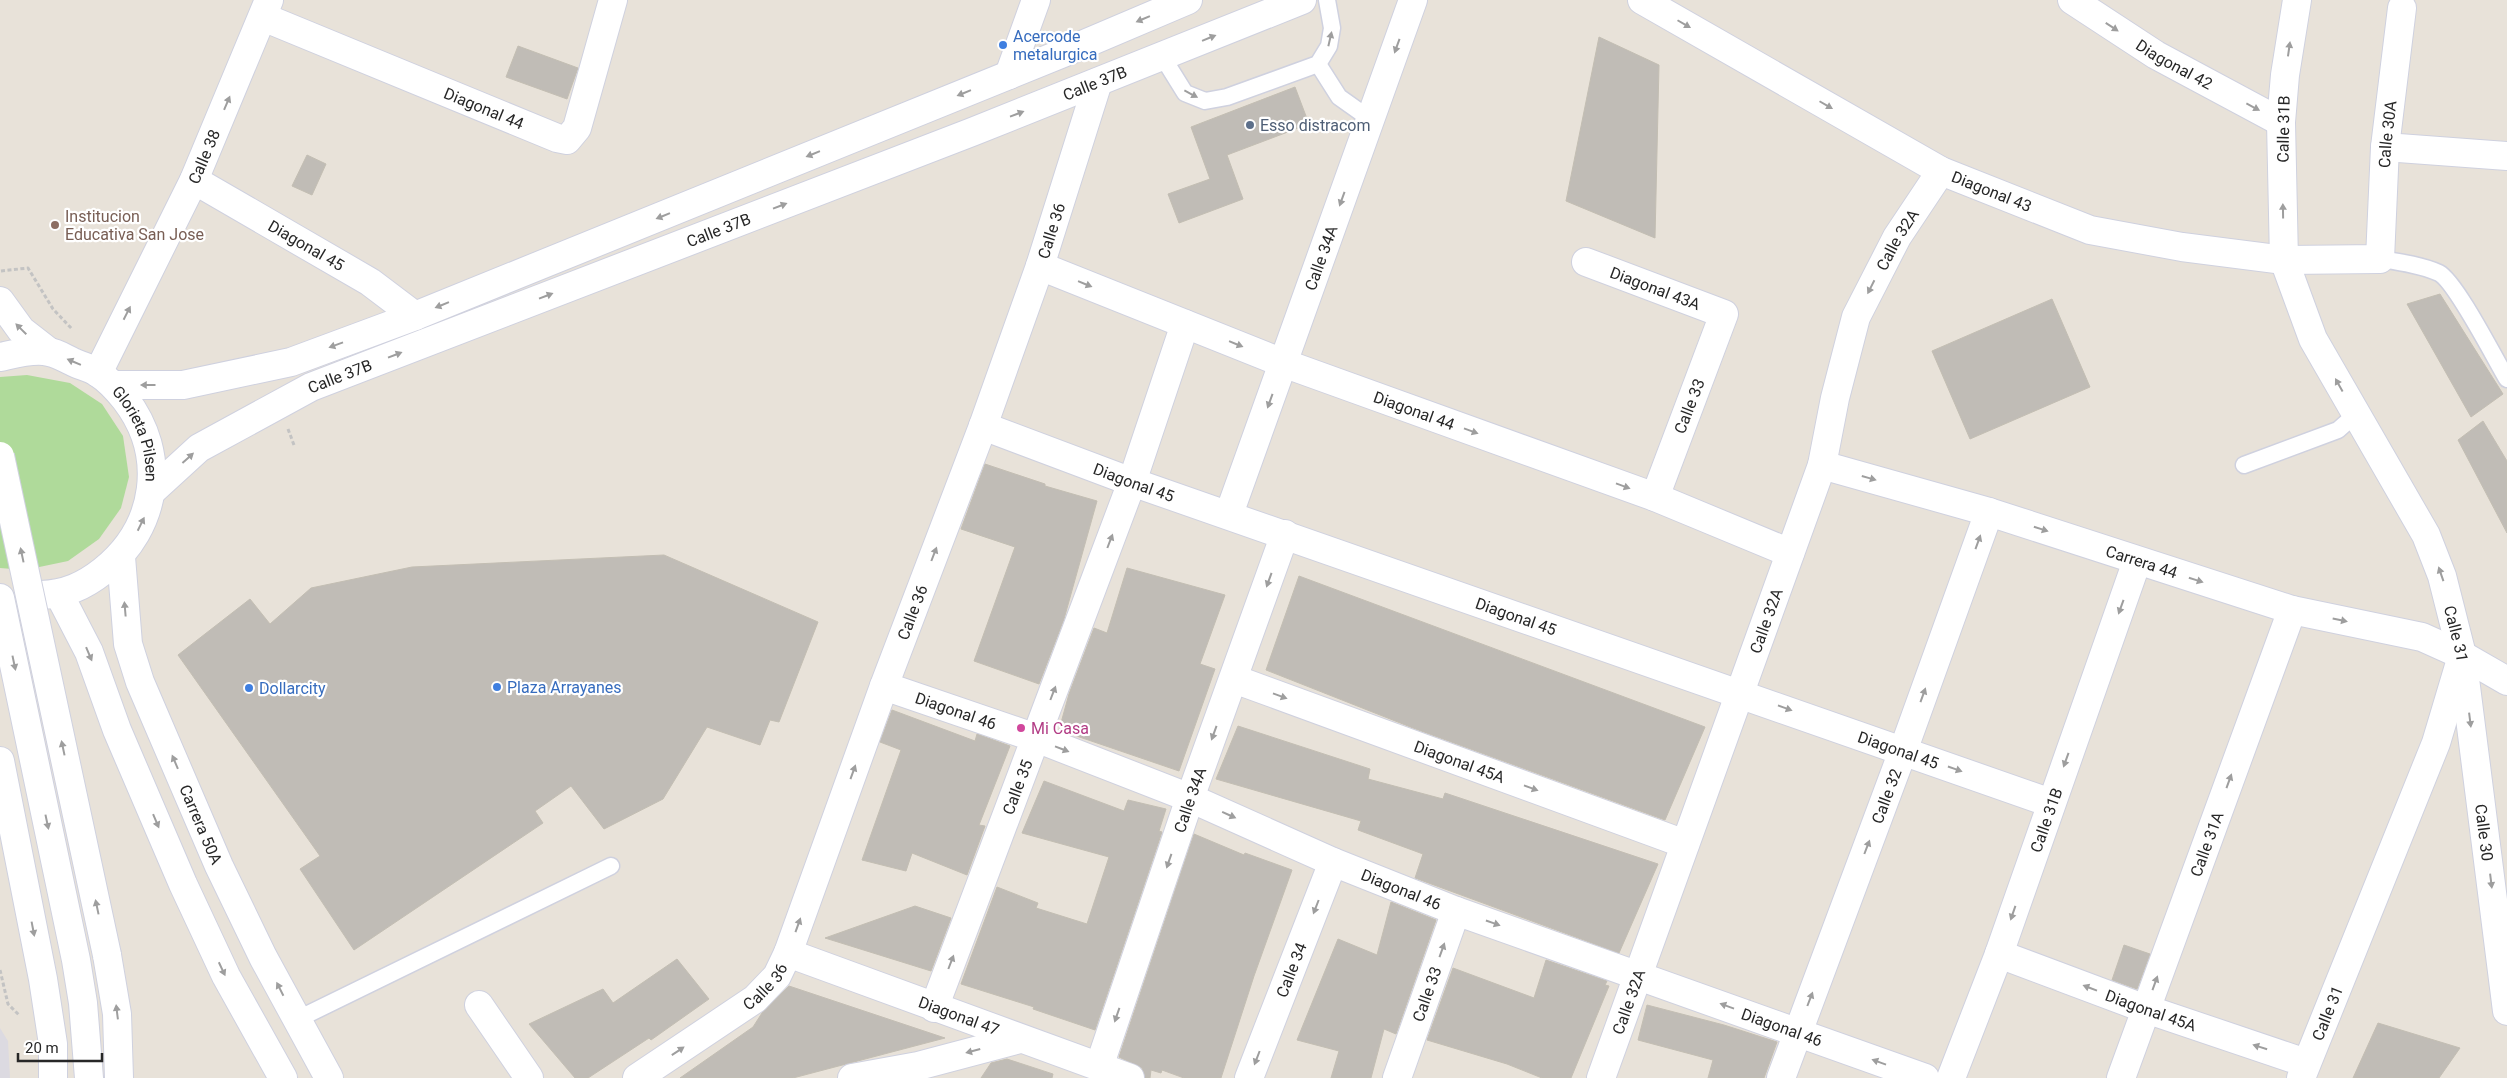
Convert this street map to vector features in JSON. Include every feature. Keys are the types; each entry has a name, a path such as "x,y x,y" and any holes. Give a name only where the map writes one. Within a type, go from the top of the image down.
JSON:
{"street":[{"name":"Diagonal 44","path":"266,9 557,138 567,140 578,128 614,0"},
{"path":"1009,75 1036,0"},
{"name":"Calle 37B","path":"106,370 183,385 291,362 415,316 1009,75 1188,0"},
{"name":"Calle 37B","path":"152,491 199,448 311,387 1098,82 1302,0"},
{"name":"Calle 34A","path":"1229,514 1413,0"},
{"name":"Diagonal 43","path":"1642,0 1941,170 2090,230 2182,247 2284,260 2380,259"},
{"name":"Diagonal 42","path":"2072,0 2156,55 2281,122"},
{"name":"Calle 31B","path":"2284,260 2281,122 2285,75 2297,0"},
{"name":"Calle 30A","path":"2380,259 2386,147 2402,8"},
{"name":"Calle 38","path":"106,370 194,180 266,9"},
{"name":"Calle 36","path":"637,1078 755,999 777,976 788,954 884,686 983,426 1040,266 1098,82"},
{"path":"2386,147 2507,156"},
{"name":"Calle 32A","path":"1601,1078 1822,465 1835,398 1856,317 1897,237 1941,170"},
{"name":"Diagonal 45","path":"194,180 370,282 415,316"},
{"name":"Calle 31","path":"2284,260 2313,339 2426,535 2442,576 2462,654 2436,743 2303,1070"},
{"name":"Diagonal 43A","path":"1586,262 1724,314"},
{"name":"Diagonal 44","path":"1040,266 1283,363 1655,497 1790,553"},
{"path":"0,301 21,330 48,351"},
{"name":"Calle 33","path":"1655,497 1724,314"},
{"name":"Calle 35","path":"934,1008 1132,482 1185,324"},
{"path":"0,357 48,351"},
{"name":"Glorieta Pilsen","path":"0,592 25,595 59,594 86,584 121,557 130,546 144,520 152,491 150,452 137,416 106,370 48,351"},
{"name":"Diagonal 45","path":"983,426 1132,482 1739,692 2051,803"},
{"path":"0,456 107,955 118,1014 118,1078"},
{"name":"Carrera 44","path":"1822,465 1989,512 2292,610 2422,637 2462,654"},
{"name":"Calle 32","path":"1781,1078 1903,751 1989,512"},
{"name":"Calle 34A","path":"1099,1067 1190,798 1285,534"},
{"name":"Carrera 50A","path":"121,557 128,644 140,682 219,866 296,1020 329,1078"},
{"name":"Calle 31B","path":"1951,1078 2000,954 2051,803 2137,561"},
{"path":"59,594 89,652 117,730 183,884 226,976 283,1078"},
{"path":"0,598 76,960 83,1003 89,1078"},
{"name":"Calle 31A","path":"2121,1078 2292,610"},
{"path":"2462,654 2507,681"},
{"name":"Calle 30","path":"2462,654 2507,1011"},
{"name":"Diagonal 45A","path":"1234,680 1685,844"},
{"name":"Diagonal 46","path":"884,686 1036,738 1190,798 1334,862 1456,911 1638,974 1925,1078"},
{"path":"1,770 53,1044 53,1078"},
{"name":"Calle 34","path":"1249,1078 1334,862"},
{"name":"Calle 33","path":"1396,1078 1456,911"},
{"name":"Diagonal 47","path":"788,954 1130,1078"},
{"name":"Diagonal 45A","path":"2000,954 2303,1070"},
{"path":"479,1005 529,1078"},
{"path":"852,1078 918,1066 1020,1039"}],"lane":[{"path":"1162,56 1185,93 1205,101 1227,97 1318,64 1329,46 1332,28 1327,0"},
{"path":"1318,64 1339,97 1370,120"},
{"path":"2380,259 2404,262 2441,274 2458,294 2507,379"},
{"path":"2244,465 2338,430 2356,415"},
{"path":"296,1020 611,866"}],"path":[{"path":"0,272 28,268 53,309 106,370"}],"shaded area":[{"path":"0,1028 8,1041 10,1078 0,1078"}],"green space":[{"path":"27,375 70,383 102,404 123,436 129,477 121,508 99,539 68,561 25,570 0,568 0,377"}],"building":[{"path":"1599,37 1659,65 1655,238 1566,201"},
{"path":"518,46 578,68 567,99 506,77"},
{"name":"Esso distracom","path":"1295,87 1309,124 1227,155 1243,199 1179,223 1168,194 1210,179 1191,127"},
{"path":"307,155 326,164 312,195 292,186"},
{"path":"2440,294 2503,394 2471,417 2407,304"},
{"path":"2052,299 2090,387 1970,439 1932,351"},
{"path":"2483,421 2507,461 2507,533 2458,440"},
{"path":"985,464 1045,484 1045,486 1097,501 1064,619 1039,684 974,661 1015,547 961,529"},
{"name":"Plaza Arrayanes","path":"664,555 818,622 779,722 770,720 760,745 707,727 663,799 604,829 571,786 535,811 543,823 354,950 300,869 320,856 178,655 250,599 270,624 311,588 412,567"},
{"path":"1127,568 1225,595 1200,664 1215,669 1179,771 1059,730 1069,694 1094,628 1107,633"},
{"path":"1299,576 1705,727 1665,820 1413,728 1266,670"},
{"path":"892,710 975,741 977,734 1010,746 979,825 985,826 967,875 912,853 906,871 862,860 901,750 880,742"},
{"path":"1238,726 1370,769 1368,779 1443,799 1445,793 1658,864 1619,953 1415,878 1423,854 1358,830 1361,821 1216,779"},
{"path":"1044,781 1124,811 1128,800 1166,809 1159,831 1162,832 1095,1030 1033,1009 1034,1007 961,984 997,887 1038,903 1036,908 1087,924 1109,857 1022,833"},
{"path":"1194,834 1244,855 1245,853 1292,870 1254,976 1221,1078 1184,1078 1162,1070 1161,1073 1151,1070 1150,1078 1145,1078 1142,1068 1119,1057"},
{"path":"1391,902 1436,920 1396,1034 1384,1029 1371,1078 1331,1078 1339,1051 1297,1040 1338,939 1377,955"},
{"path":"915,906 951,918 931,971 825,938"},
{"path":"2124,945 2150,954 2137,989 2112,980"},
{"path":"677,959 709,999 651,1040 649,1038 588,1078 575,1078 529,1024 603,989 613,1003"},
{"path":"1546,960 1607,981 1605,985 1609,986 1571,1078 1542,1078 1507,1064 1427,1040 1453,968 1534,998"},
{"path":"789,986 945,1038 793,1078 680,1078 753,1027 762,1013"},
{"path":"1647,1005 1724,1025 1777,1042 1764,1078 1708,1078 1713,1060 1638,1040"},
{"path":"2378,1023 2460,1048 2439,1078 2353,1078"},
{"path":"1007,1059 1053,1074 1052,1078 981,1078 991,1063"}],"place":[{"name":"Acercode metalurgica","path":"1003,45"},
{"name":"Esso distracom","path":"1250,125"},
{"name":"Institucion Educativa San Jose","path":"55,225"},
{"name":"Plaza Arrayanes","path":"497,687"},
{"name":"Dollarcity","path":"249,688"},
{"name":"Mi Casa","path":"1021,728"}]}
